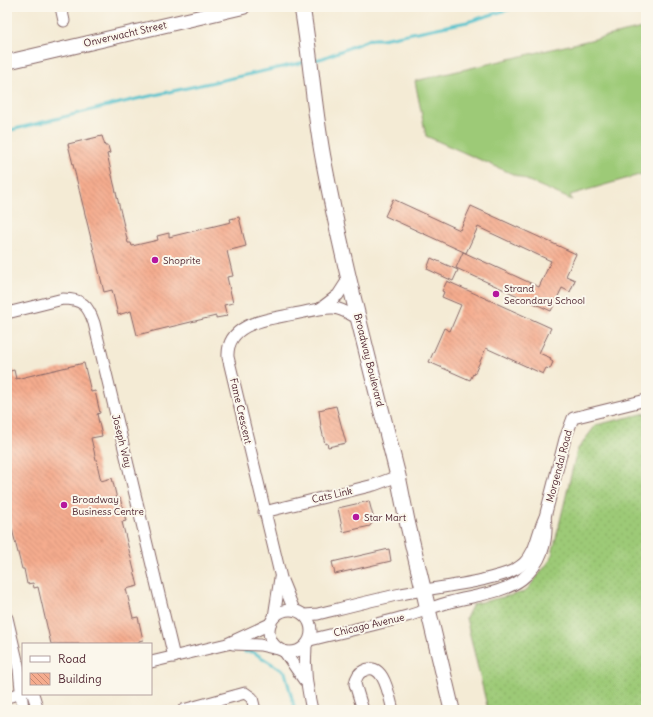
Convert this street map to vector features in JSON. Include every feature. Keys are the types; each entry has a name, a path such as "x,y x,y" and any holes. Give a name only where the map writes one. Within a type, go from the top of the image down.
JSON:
{"main road":[{"name":"Broadway Boulevard","path":"302,7 323,162 349,278 398,476 423,591 452,710"}],"street":[{"path":"61,7 64,21"},
{"name":"Onverwacht Street","path":"7,62 242,7"},
{"name":"Fame Crescent","path":"321,308 338,295 349,278"},
{"name":"Joseph Way","path":"7,313 63,299 72,299 80,302 85,305 90,312 97,335 174,657"},
{"name":"Fame Crescent","path":"294,610 280,578 228,356 228,346 236,334 248,326 262,321 321,308 342,310 359,319"},
{"name":"Morgendal Road","path":"423,591 505,574 524,563 534,549 541,525 546,517 565,439 572,418 646,400"},
{"name":"Cats Link","path":"264,512 374,485 398,476"},
{"name":"Morgendal Road","path":"428,610 447,602 504,588 521,580 531,571 542,552 547,528 546,517"},
{"name":"Fame Crescent","path":"272,620 280,578"},
{"path":"227,644 272,620 283,611 294,610 305,615 318,614 401,594 423,591"},
{"name":"Chicago Avenue","path":"308,642 428,610"},
{"path":"305,615 311,627 304,664 306,683 312,710"},
{"path":"7,618 21,672 22,693 7,697"},
{"path":"272,620 269,635 274,645 281,650 306,683"},
{"path":"152,662 227,644 260,644 291,652 297,651 308,642"},
{"path":"363,710 355,681 361,672 368,669 376,670 382,675 393,710"},
{"path":"183,710 245,693 252,698 255,710"},
{"path":"22,695 23,710"},
{"path":"33,695 38,710"}],"green space":[{"path":"646,27 646,173 570,195 572,200 426,136 415,81"},
{"path":"646,413 646,710 488,710 466,618 473,604 525,592 551,559 577,450 596,425"}],"building":[{"path":"102,136 105,146 108,146 110,153 107,154 128,243 131,243 132,246 158,240 157,236 169,233 169,237 231,222 230,219 239,217 246,246 227,251 233,276 227,277 233,303 224,305 227,316 216,318 216,316 137,335 131,311 118,315 112,290 104,292 68,144"},
{"path":"393,199 460,230 471,206 576,254 566,276 575,280 570,292 562,288 551,311 456,268 463,252 539,287 551,261 478,227 466,253 385,216"},
{"path":"431,258 458,270 453,281 427,269"},
{"path":"447,281 551,328 539,353 551,358 550,360 553,362 550,369 546,368 543,374 486,348 474,375 473,374 470,380 429,362 444,328 450,331 461,305 442,297 444,292 442,291"},
{"name":"Broadway Business Centre","path":"84,363 91,392 95,391 100,413 97,414 102,436 91,438 101,481 112,478 117,499 120,498 126,521 122,522 138,586 126,589 133,618 138,617 143,640 139,641 139,643 51,643 38,587 34,588 33,583 27,584 9,517 7,518 7,485 10,484 7,473 7,372 14,370 16,379"},
{"path":"336,406 346,443 328,447 327,443 325,444 319,410"},
{"name":"Star Mart","path":"369,501 374,520 370,526 343,532 338,508"},
{"path":"389,549 391,561 335,574 332,562"}],"waterway":[{"path":"315,60 371,39 382,39 467,22 517,7"},
{"path":"7,131 132,100 305,62"},
{"path":"244,649 245,652 253,652 285,672 295,710"}],"place":[{"name":"Shoprite","path":"155,260"},
{"name":"Strand Secondary School","path":"496,294"},
{"name":"Broadway Business Centre","path":"64,505"},
{"name":"Star Mart","path":"356,517"}]}
